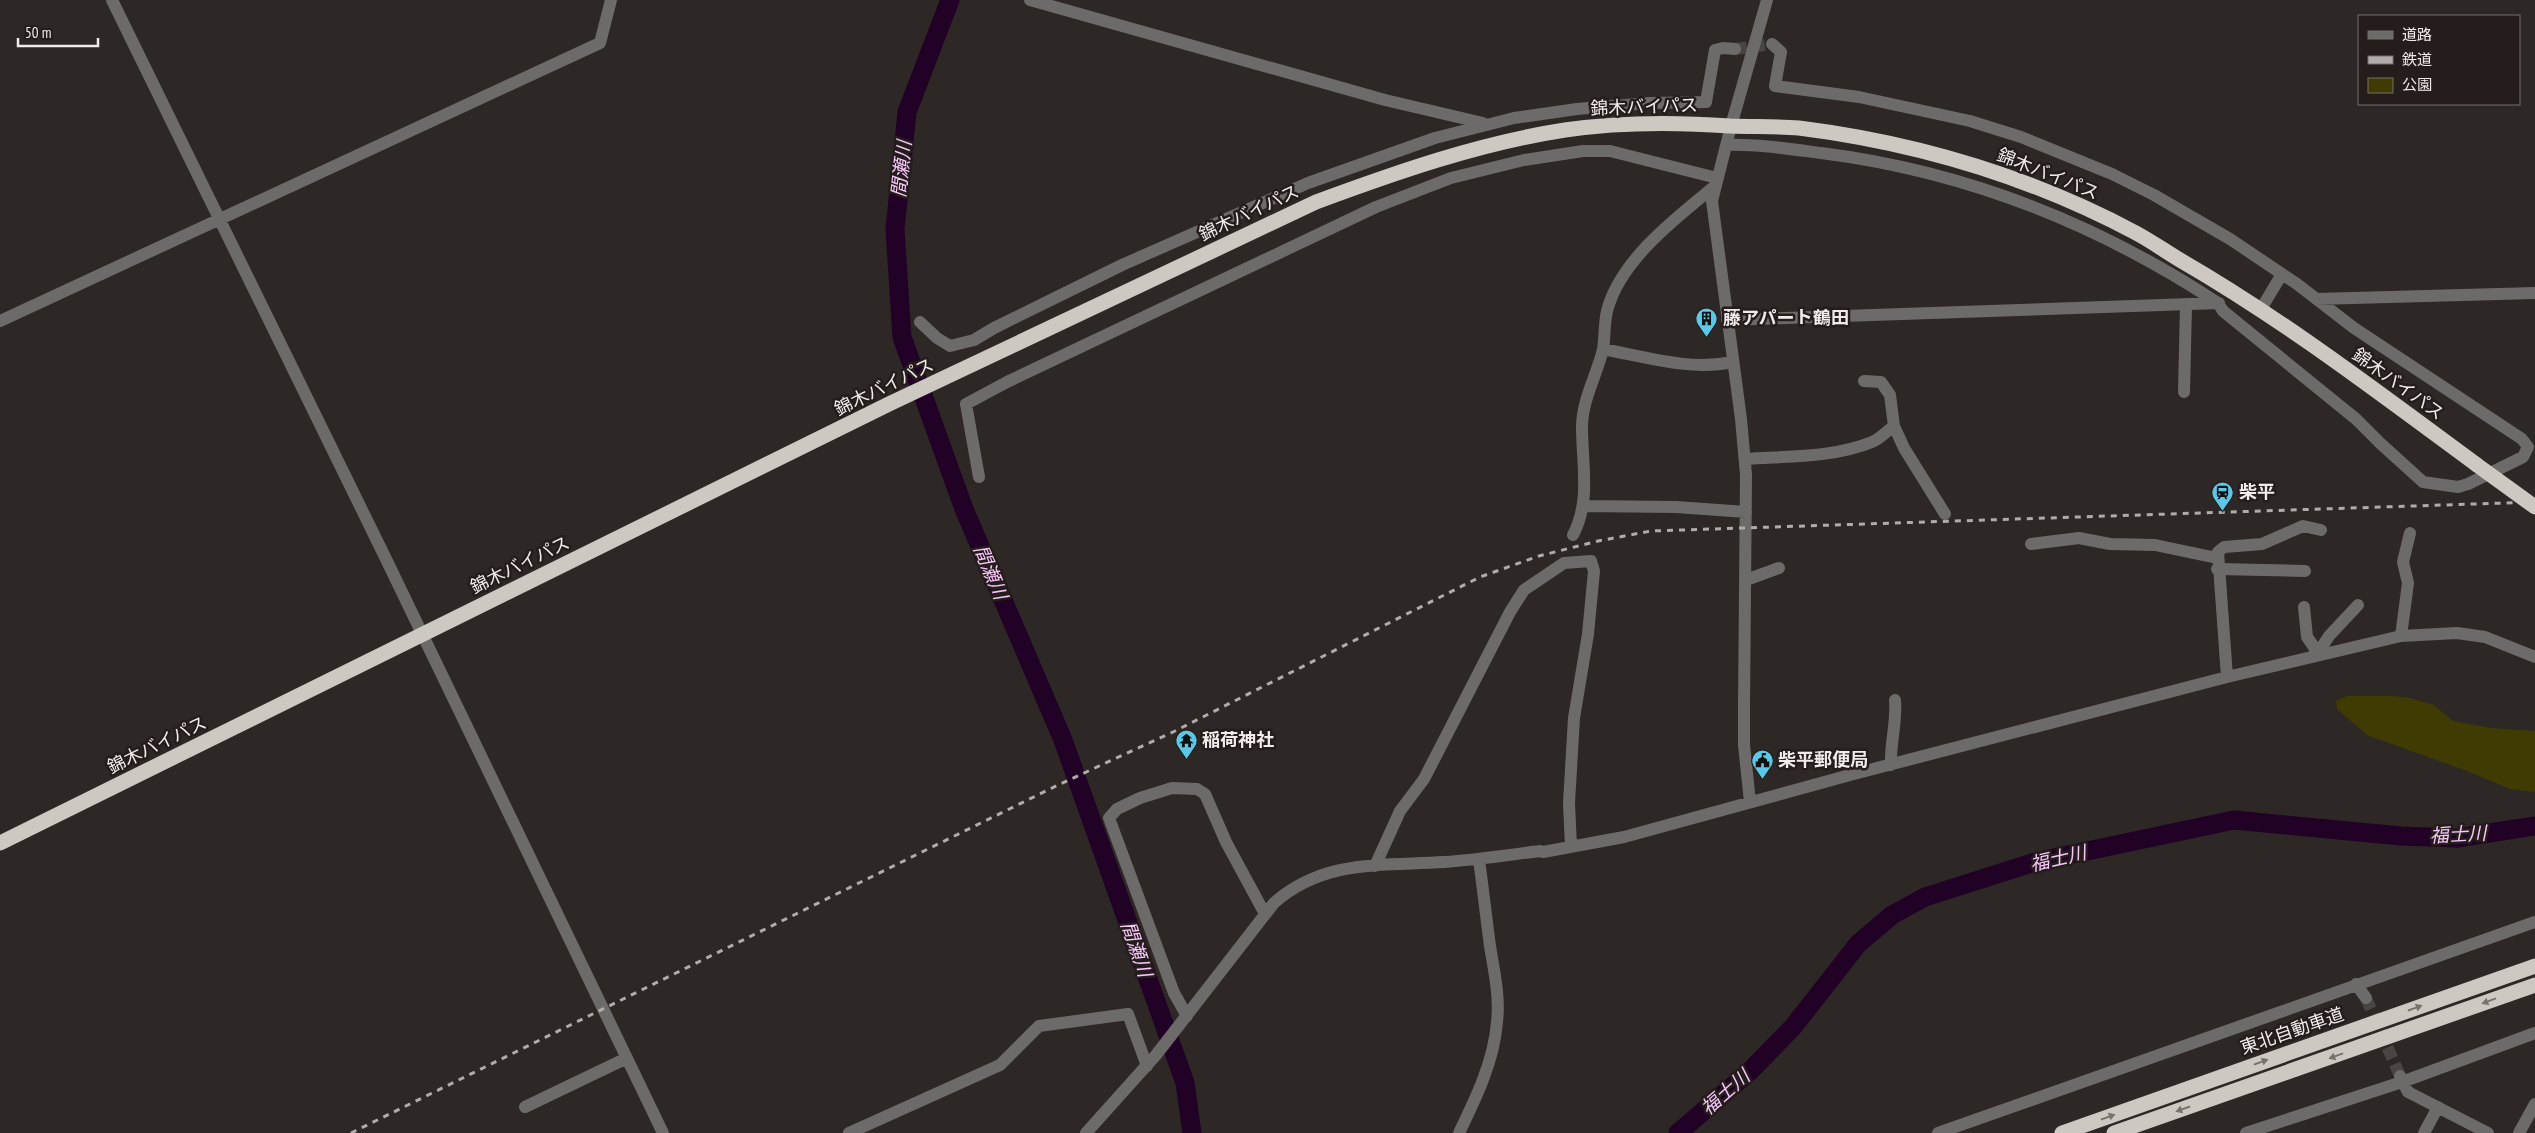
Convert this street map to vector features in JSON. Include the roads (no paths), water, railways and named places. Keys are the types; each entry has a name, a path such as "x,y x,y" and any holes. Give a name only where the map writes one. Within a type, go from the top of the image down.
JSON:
{"highway":[{"name":"錦木バイパス","path":"0,843 899,400 1316,202 1369,181 1473,150 1563,130 1631,123 1705,123 1731,126 1795,128 1854,136 1960,160 2055,194 2139,234 2261,309 2535,507"},
{"name":"東北自動車道","path":"2062,1133 2535,966"},
{"path":"2114,1133 2535,985"}],"street":[{"path":"112,0 423,634 663,1133"},
{"path":"0,321 600,43 611,0"},
{"path":"1030,0 1385,100 1486,124"},
{"path":"1750,802 1744,745 1745,459 1712,201 1767,0"},
{"path":"1726,145 1792,149 1849,156 1903,167 1993,192 2087,229 2163,269 2218,304 2223,311 2356,419 2423,482 2458,487 2523,457 2528,447 2522,439 2354,328 2282,274 2230,239 2154,195 2086,162 2021,137 1916,108 1859,97 1775,86 1781,52 1772,44"},
{"path":"920,322 937,338 950,346 974,340 994,328 1122,265 1226,221 1308,182 1412,145 1486,124 1544,113 1604,106 1706,102 1715,50 1723,48 1735,49"},
{"path":"979,477 966,404 1007,382 1393,199 1481,170 1583,152 1610,151 1716,182"},
{"path":"1573,535 1581,519 1583,506 1582,424 1603,349 1607,311 1624,275 1664,228 1716,182"},
{"path":"2261,309 2282,274"},
{"path":"1727,320 2218,304 2232,291"},
{"path":"2316,299 2535,292"},
{"path":"2184,392 2186,305"},
{"path":"1603,349 1681,365 1715,366 1733,362"},
{"path":"1864,381 1881,382 1890,395 1894,426 1904,448 1945,514"},
{"path":"1745,459 1849,449 1874,442 1894,426"},
{"path":"1583,506 1676,507 1746,512"},
{"path":"2227,677 2217,563 2218,552 2224,547 2262,544 2303,526 2321,530"},
{"path":"2401,636 2408,584 2403,562 2410,533"},
{"path":"2031,544 2079,538 2110,544 2155,545 2217,563 2305,571"},
{"path":"1375,866 1400,811 1424,779 1510,612 1524,590 1564,563 1591,560 1594,570 1588,634 1574,718 1569,803 1571,847"},
{"path":"1746,580 1779,568"},
{"path":"2316,656 2329,636 2358,605"},
{"path":"2304,607 2307,636 2314,647 2316,656"},
{"path":"1086,1133 1156,1056 1265,914 1287,891 1309,878 1345,868 1479,860 1624,838 1750,802 2227,677 2401,636 2457,633 2485,637 2535,657"},
{"path":"1891,765 1890,744 1896,715 1895,700"},
{"path":"1185,1019 1110,818 1117,809 1172,788 1197,789 1205,794 1226,842 1265,914"},
{"path":"1459,1133 1480,1088 1492,1051 1497,1022 1495,978 1479,860"},
{"path":"1938,1133 2123,1070 2356,984 2535,922"},
{"path":"2356,984 2366,998"},
{"path":"849,1133 1000,1065 1039,1026 1128,1014 1147,1066"},
{"path":"2246,1133 2535,1033"},
{"path":"525,1107 627,1058"},
{"path":"2401,1079 2408,1092 2488,1133"},
{"path":"2519,1133 2535,1104"},
{"path":"2424,1133 2438,1108"}],"waterway":[{"name":"間瀬川","path":"950,0 907,112 895,229 902,337 964,509 1063,740 1185,1083 1192,1133"},
{"name":"福士川","path":"1678,1133 1749,1072 1793,1027 1858,944 1892,915 1925,897 2035,862 2234,820 2401,836 2457,838 2535,826"}],"tunnel":[{"path":"1735,49 1772,44"},
{"path":"2366,998 2400,1076"}],"railway":[{"path":"351,1133 1058,785 1175,731 1480,577 1539,556 1598,541 1651,531 2535,502"}],"place":[{"name":"藤アパート鶴田","path":"1707,337"},
{"name":"柴平","path":"2223,511"},
{"name":"稲荷神社","path":"1186,759"},
{"name":"柴平郵便局","path":"1762,779"}]}
